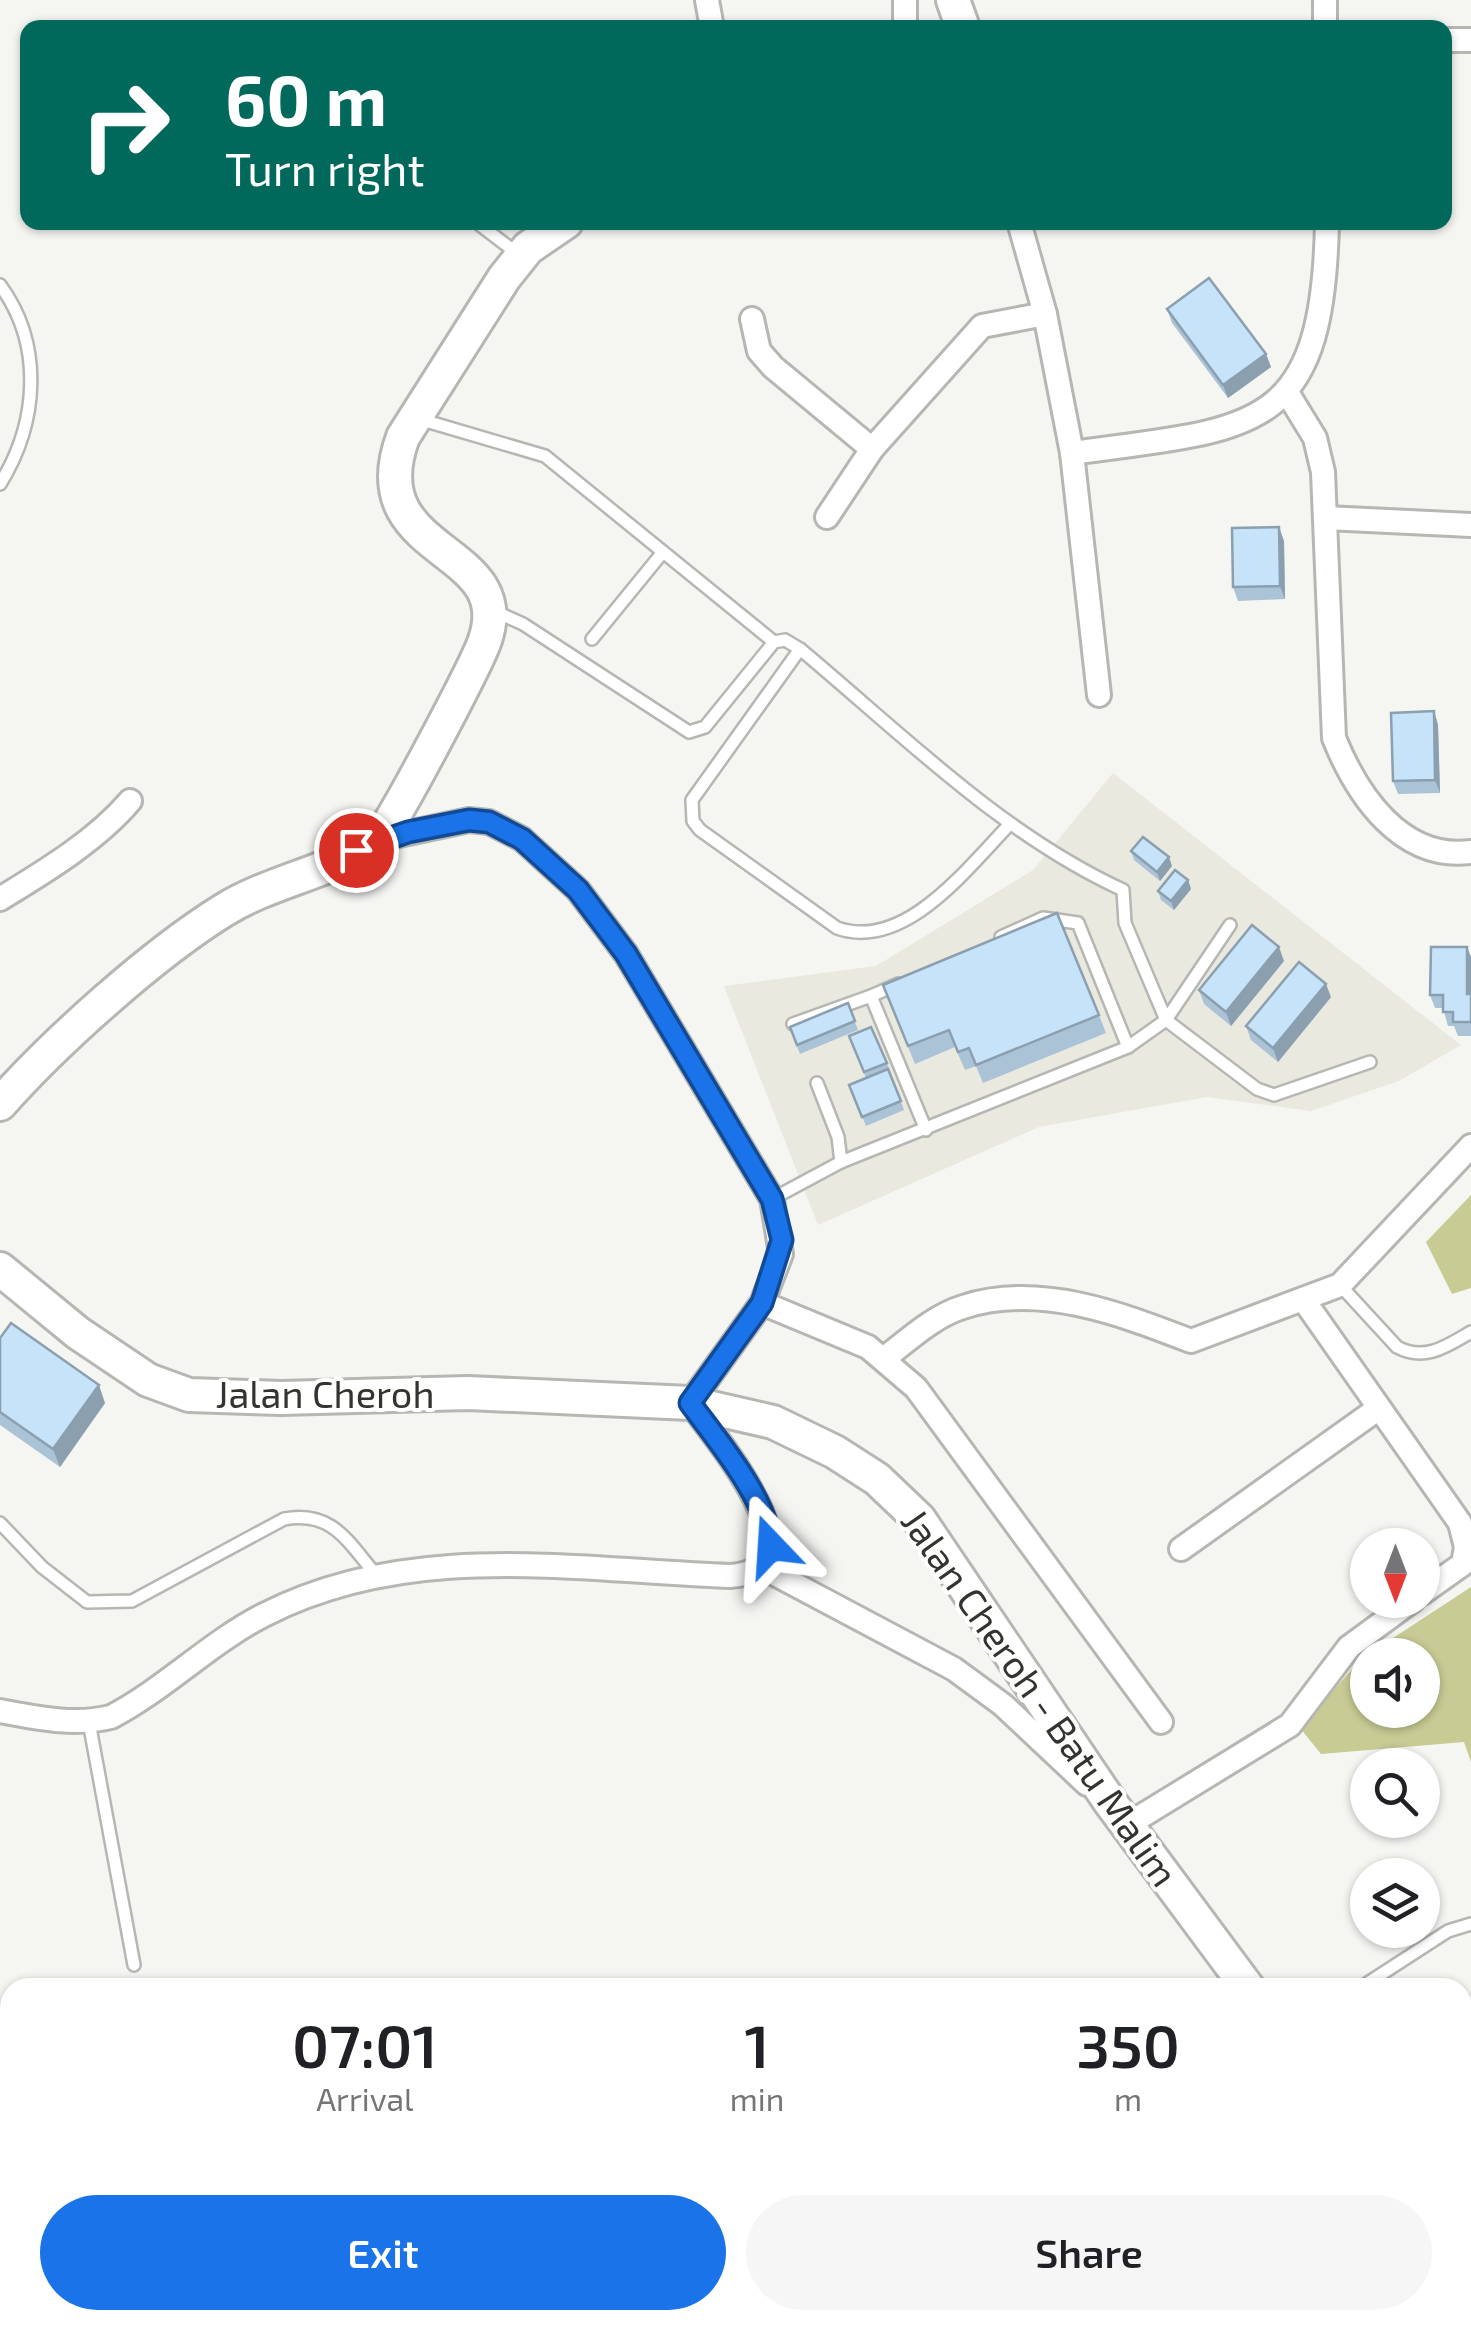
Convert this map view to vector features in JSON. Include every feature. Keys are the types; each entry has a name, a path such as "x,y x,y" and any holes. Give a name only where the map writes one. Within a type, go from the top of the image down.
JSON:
{"main road":[{"path":"0,1104 143,970 226,909 380,839 476,662 486,640 488,608 482,587 468,568 412,526 395,495 394,462 415,418 522,256 556,230"},
{"name":"Jalan Cheroh","path":"0,1269 78,1333 148,1380 189,1395 468,1393 690,1403"},
{"name":"Jalan Cheroh - Batu Malim","path":"690,1403 773,1422 876,1478 930,1534 1118,1813 1241,1978"}],"street":[{"path":"1020,230 1045,314 1072,453 1098,695"},
{"path":"1072,453 1222,430 1256,418 1288,394 1308,354 1320,312 1326,230"},
{"path":"827,517 872,449 982,326 1045,314"},
{"path":"752,319 759,351 772,367 872,449"},
{"path":"1288,394 1314,438 1326,518 1334,738 1340,754 1390,826 1430,849 1471,852"},
{"path":"1326,518 1471,524"},
{"path":"0,899 66,855 116,817 130,801"},
{"path":"0,1711 89,1722 132,1706 198,1656 265,1614 422,1566 491,1563 730,1576 746,1574 760,1566 771,1546 770,1529 734,1463 690,1403 762,1303 781,1254 772,1199 626,954 568,880 522,839 489,822 469,820 380,839"},
{"path":"885,1358 924,1326 962,1307 1000,1299 1044,1299 1120,1315 1192,1341 1340,1285 1471,1146"},
{"path":"1304,1299 1460,1523 1466,1547 1463,1564 1440,1580"},
{"path":"762,1303 885,1358 916,1388 1161,1722"},
{"path":"1181,1549 1379,1408"},
{"path":"760,1566 954,1669 1003,1705 1118,1813 1290,1725 1350,1646 1388,1618"}],"lane":[{"path":"487,230 522,256"},
{"path":"0,284 17,315 30,355 32,393 17,456 0,484"},
{"path":"415,418 546,456 774,642"},
{"path":"592,639 663,552"},
{"path":"488,608 523,624 689,732 705,728 778,638 800,649 1010,824 1080,870 1122,890 1125,924 1166,1020 1257,1089 1274,1096 1370,1062"},
{"path":"800,649 692,800 700,830 838,928 869,934 898,923 940,896 1010,824"},
{"path":"992,941 1043,918 1078,924 1128,1048"},
{"path":"772,1199 841,1162 1128,1048 1166,1020 1230,926"},
{"path":"793,1024 906,981"},
{"path":"871,996 926,1130"},
{"path":"817,1084 838,1137 841,1162"},
{"path":"1340,1285 1397,1347 1410,1353 1439,1350 1471,1332"},
{"path":"0,1523 42,1567 87,1602 132,1601 284,1519 308,1515 332,1525 378,1577"},
{"path":"89,1722 134,1965"},
{"path":"1375,1978 1448,1931 1471,1924"}],"shaded area":[{"path":"1113,773 1461,1045 1399,1081 1311,1111 1207,1097 1039,1127 818,1225 724,986 876,966 1033,870"}],"green space":[{"path":"1471,1195 1471,1288 1452,1294 1426,1242"},
{"path":"1471,1587 1471,1762 1464,1742 1350,1748 1350,1752 1321,1754 1300,1728 1350,1671 1350,1728 1440,1728 1440,1638 1393,1638 1424,1618 1440,1618 1440,1607"}],"building":[{"path":"1209,278 1266,354 1223,385 1167,309"},
{"path":"1279,527 1280,586 1233,587 1232,528"},
{"path":"1434,711 1435,780 1393,781 1391,713"},
{"path":"1143,837 1169,857 1157,872 1131,851"},
{"path":"1175,870 1188,880 1171,901 1158,891"},
{"path":"1057,913 1099,1015 976,1065 969,1048 958,1052 949,1030 908,1046 883,985"},
{"path":"1252,925 1279,947 1226,1012 1199,990"},
{"path":"1431,947 1467,947 1471,1022 1453,1022 1453,1012 1443,1012 1443,995 1430,995"},
{"path":"1299,962 1326,984 1273,1048 1246,1026"},
{"path":"848,1003 855,1021 797,1045 790,1027"},
{"path":"871,1027 887,1063 864,1072 849,1036"},
{"path":"888,1069 901,1101 862,1117 849,1085"},
{"path":"11,1323 99,1385 53,1449 0,1412 0,1338"}],"route":[{"path":"356,850 380,839 469,820 489,822 522,839 578,890 626,954 772,1199 782,1240 781,1254 762,1303 690,1403 734,1463 770,1529 771,1546"}]}
